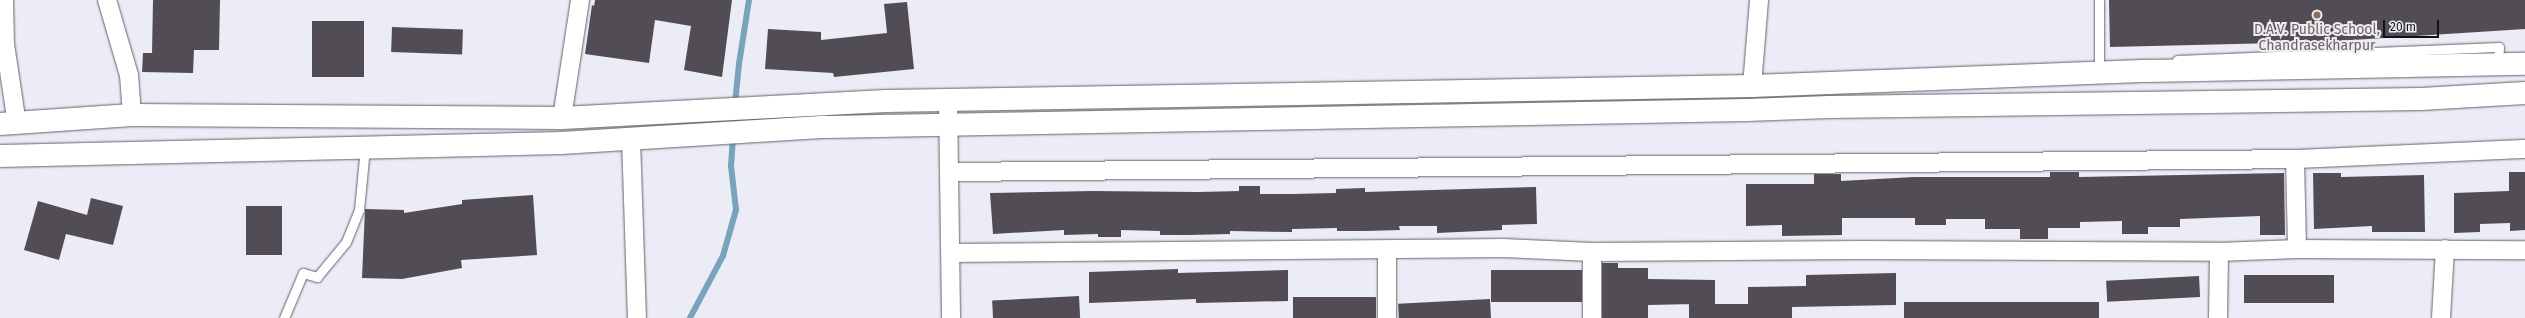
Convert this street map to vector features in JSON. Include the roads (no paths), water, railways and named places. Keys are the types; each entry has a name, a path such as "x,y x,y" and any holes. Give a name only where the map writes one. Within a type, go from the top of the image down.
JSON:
{"street":[{"path":"4,0 9,124 132,115 562,118 948,100 1752,86 2102,66 2525,64"},
{"path":"107,0 129,75 132,115"},
{"path":"562,118 580,0"},
{"path":"1752,86 1759,0"},
{"path":"0,156 561,143 826,127 949,126 1545,112 1747,110 1829,106 2413,99 2525,93"},
{"path":"948,100 951,318"},
{"path":"631,139 637,318"},
{"path":"950,172 2295,159 2525,149"},
{"path":"2295,159 2297,249"},
{"path":"951,253 1503,248 1592,252 1862,250 2219,252 2297,249 2525,250"},
{"path":"2441,318 2445,249"},
{"path":"1387,250 1387,318"},
{"path":"1592,252 1592,318"},
{"path":"2218,318 2219,252"}],"lane":[{"path":"2098,0 2102,66"},
{"path":"2164,60 2499,47 2498,64"},
{"path":"2132,61 2148,61"},
{"path":"284,318 303,273 317,276 346,242 359,210 365,148"}],"waterway":[{"path":"735,104 739,64 749,0"},
{"path":"690,318 723,256 736,210 731,166 733,137"}],"place":[{"name":"D.A.V. Public School, Chandrasekharpur","path":"2317,15"}]}
